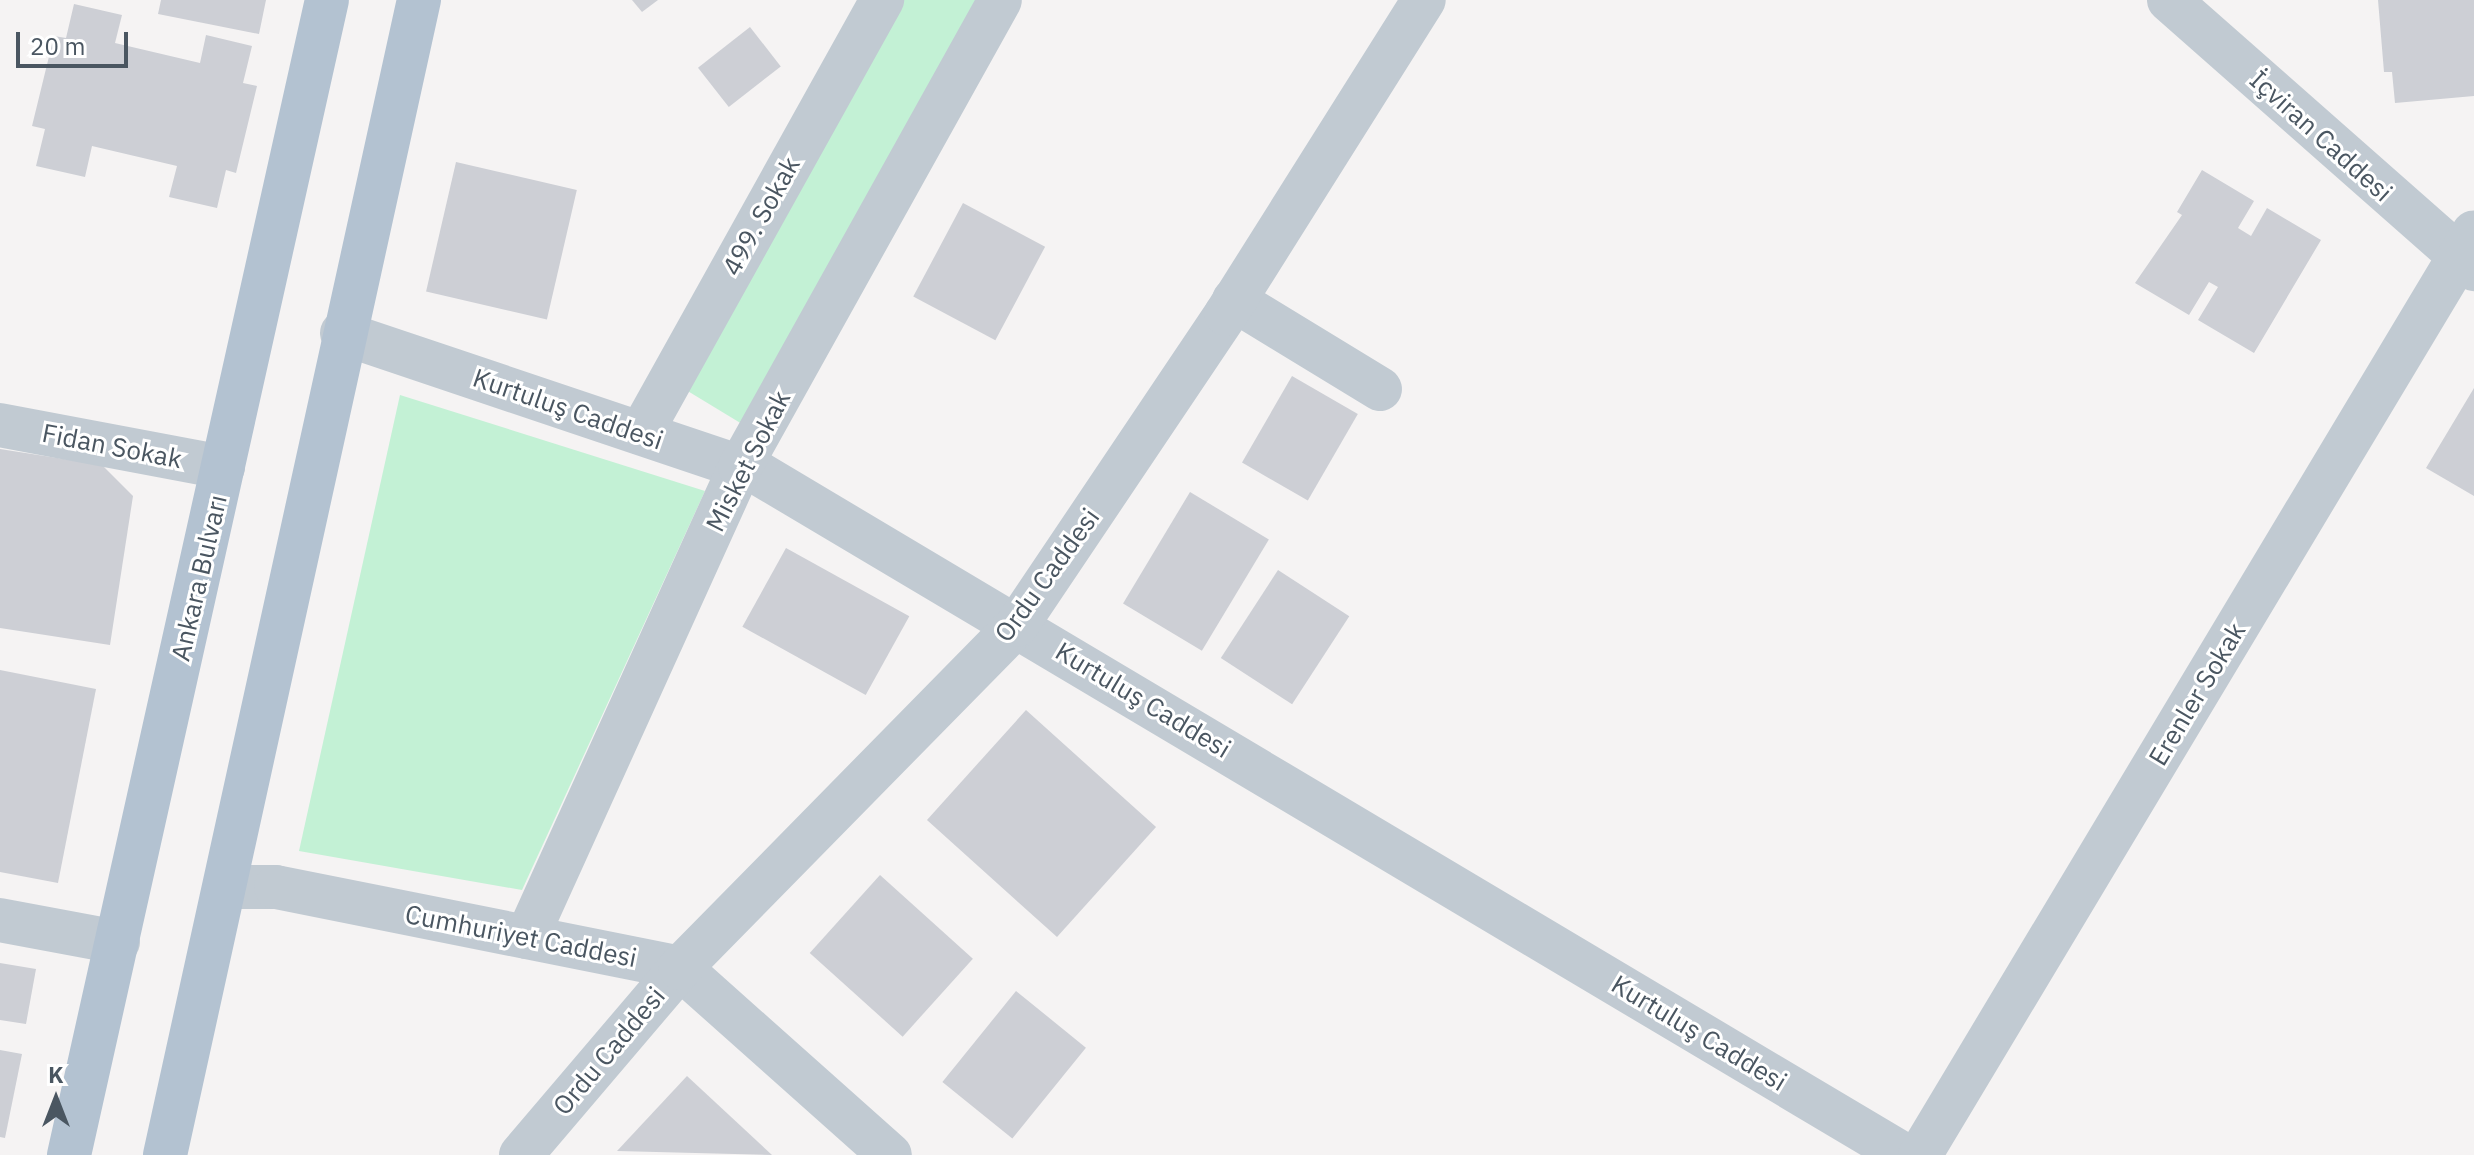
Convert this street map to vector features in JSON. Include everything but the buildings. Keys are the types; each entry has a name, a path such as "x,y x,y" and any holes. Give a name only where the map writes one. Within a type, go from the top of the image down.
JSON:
{"main road":[{"name":"Ankara Bulvarı","path":"69,1155 327,0"},
{"path":"165,1155 227,887 342,333 419,0"}],"street":[{"name":"499. Sokak","path":"641,433 882,0"},
{"name":"Misket Sokak","path":"527,937 740,467 1000,0"},
{"name":"Ordu Caddesi","path":"521,1155 680,968 1017,625 1234,300 1424,0"},
{"name":"İçviran Caddesi","path":"2169,0 2469,253"},
{"name":"Erenler Sokak","path":"1920,1155 2469,253"},
{"path":"1234,300 1380,389"},
{"name":"Kurtuluş Caddesi","path":"342,333 740,467 1017,625 1904,1155"},
{"name":"Fidan Sokak","path":"0,425 223,467"},
{"name":"Cumhuriyet Caddesi","path":"227,887 276,887 680,968"},
{"path":"0,920 118,942"},
{"path":"680,968 890,1155"}],"green space":[{"path":"897,0 988,0 747,427 686,390"},
{"path":"400,395 705,491 522,890 299,851"}]}
